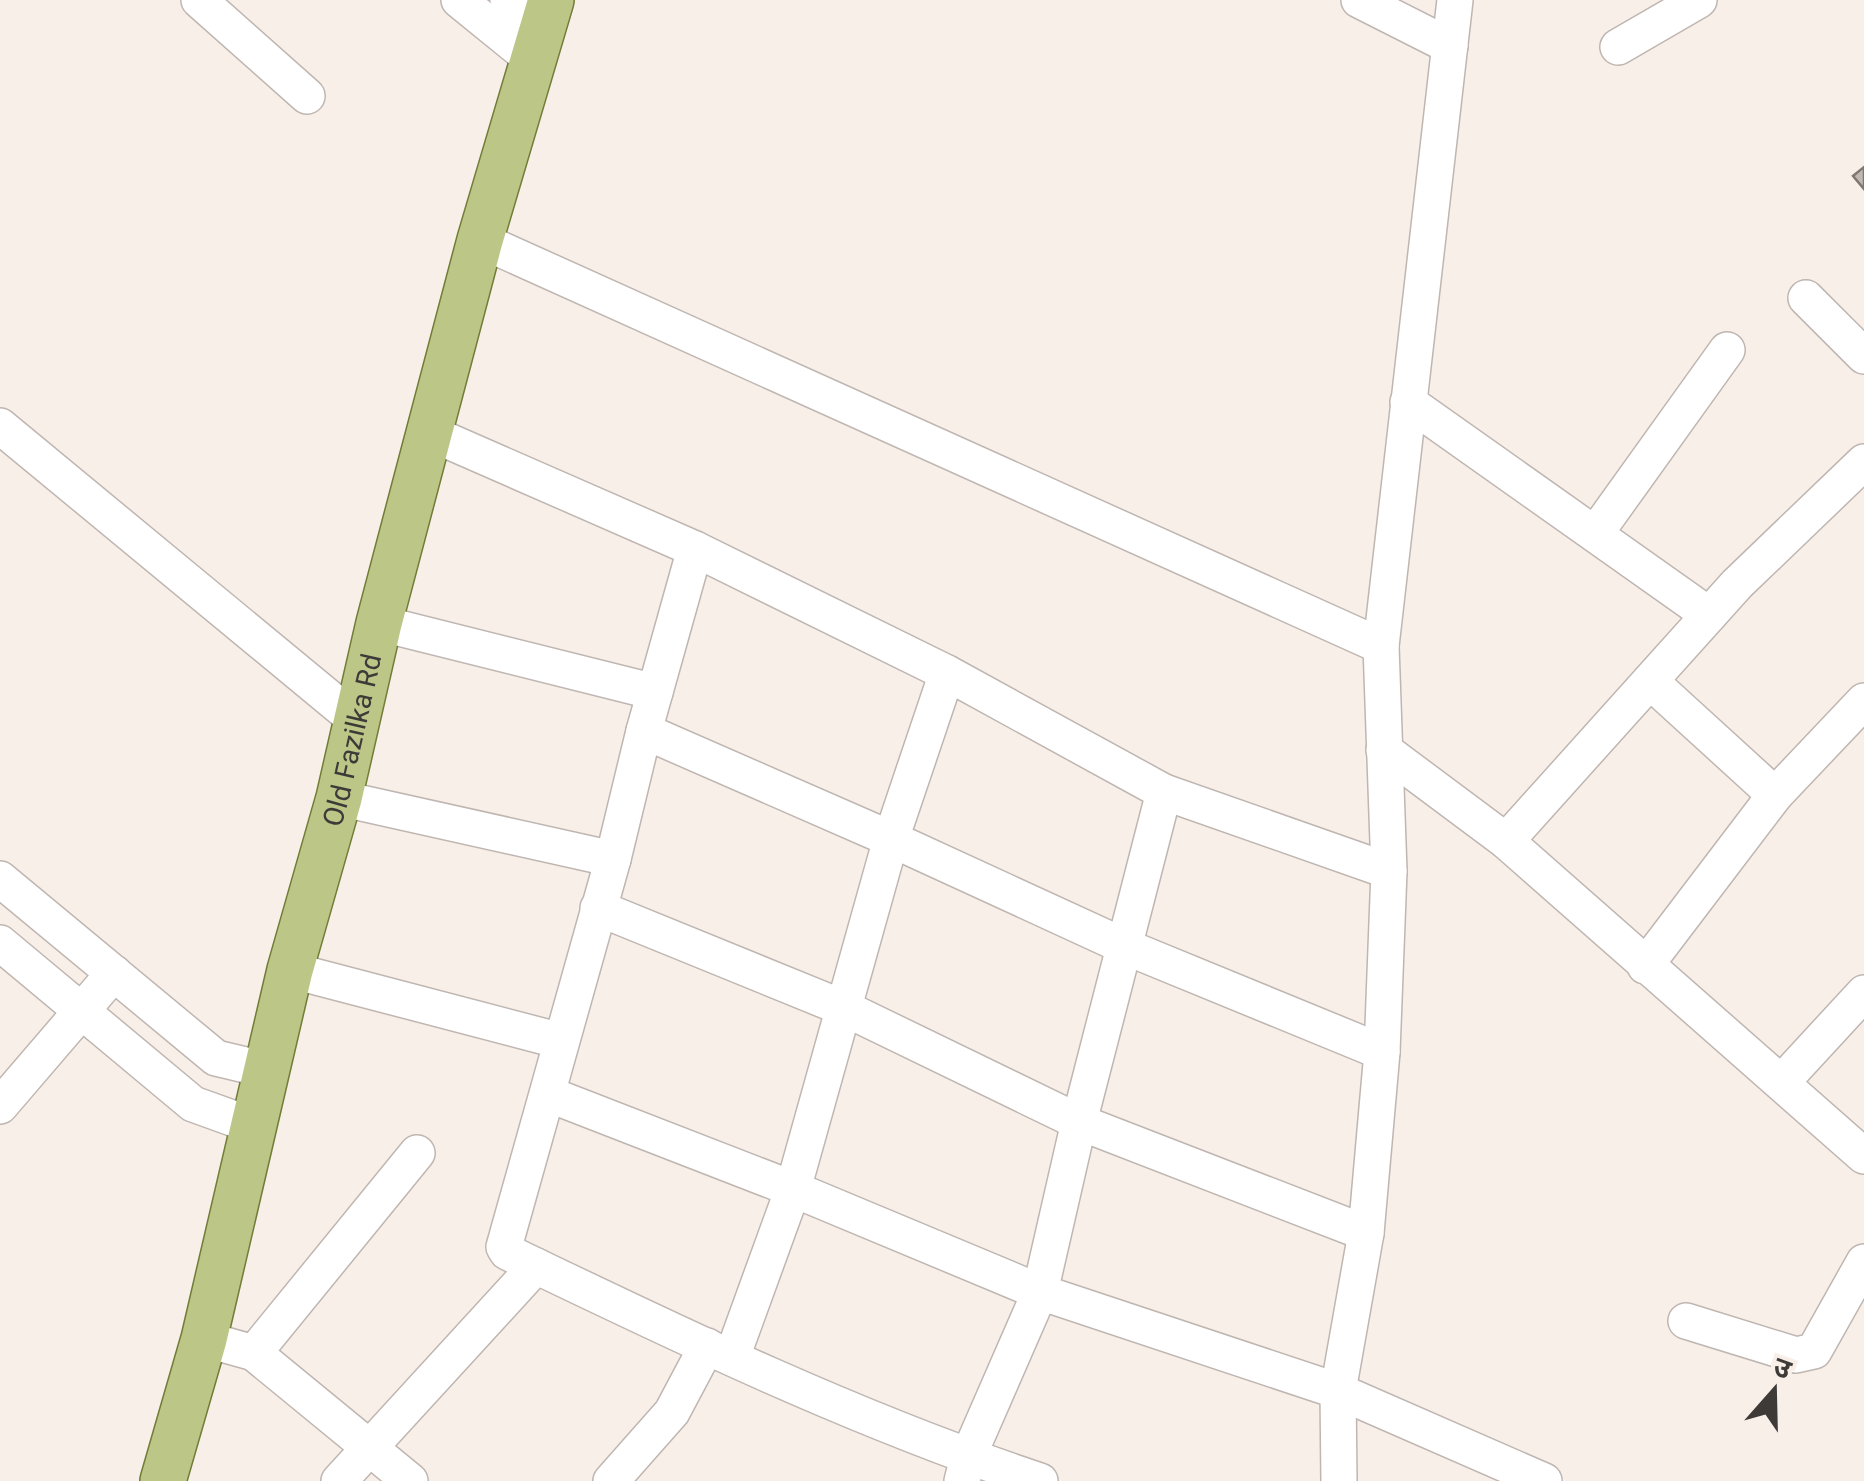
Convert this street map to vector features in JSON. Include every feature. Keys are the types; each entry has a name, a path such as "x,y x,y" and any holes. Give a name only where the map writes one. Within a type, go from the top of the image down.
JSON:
{"main road":[{"name":"Old Fazilka Rd","path":"163,1481 204,1339 290,970 339,798 379,623 480,240 542,30"}],"street":[{"path":"199,0 307,96"},
{"path":"459,0 542,30"},
{"path":"508,0 542,30"},
{"path":"1359,0 1450,46"},
{"path":"1339,1481 1338,1391 1366,1233 1382,1052 1389,870 1380,646 1455,0"},
{"path":"1618,47 1699,0"},
{"path":"480,240 1380,646"},
{"path":"1806,298 1864,356"},
{"path":"1595,534 1727,350"},
{"path":"1408,402 1709,615"},
{"path":"0,426 356,721"},
{"path":"430,433 695,550 947,673 1164,792 1389,870"},
{"path":"1506,841 1736,584 1864,462"},
{"path":"695,550 613,859 504,1242 506,1252 965,1469 1040,1481"},
{"path":"379,623 656,692"},
{"path":"612,1481 719,1352 792,1189 846,1009 891,838 947,673"},
{"path":"1650,681 1776,796"},
{"path":"1645,966 1776,796 1864,701"},
{"path":"644,731 891,838 1126,947 1382,1052"},
{"path":"1384,750 1506,841 1864,1156"},
{"path":"965,1469 1040,1292 1079,1122 1164,792"},
{"path":"339,798 613,859"},
{"path":"0,878 216,1058 267,1070"},
{"path":"598,908 846,1009 1079,1122 1366,1233"},
{"path":"0,943 193,1104 254,1126"},
{"path":"290,970 561,1041"},
{"path":"0,1106 114,974"},
{"path":"1782,1082 1864,994"},
{"path":"548,1094 1040,1292 1338,1391 1544,1481"},
{"path":"254,1353 416,1153"},
{"path":"1686,1321 1796,1354 1814,1351 1864,1262"},
{"path":"339,1481 536,1266"},
{"path":"204,1339 254,1353 410,1481"}],"building":[{"path":"1864,167 1864,189 1853,176"}]}
